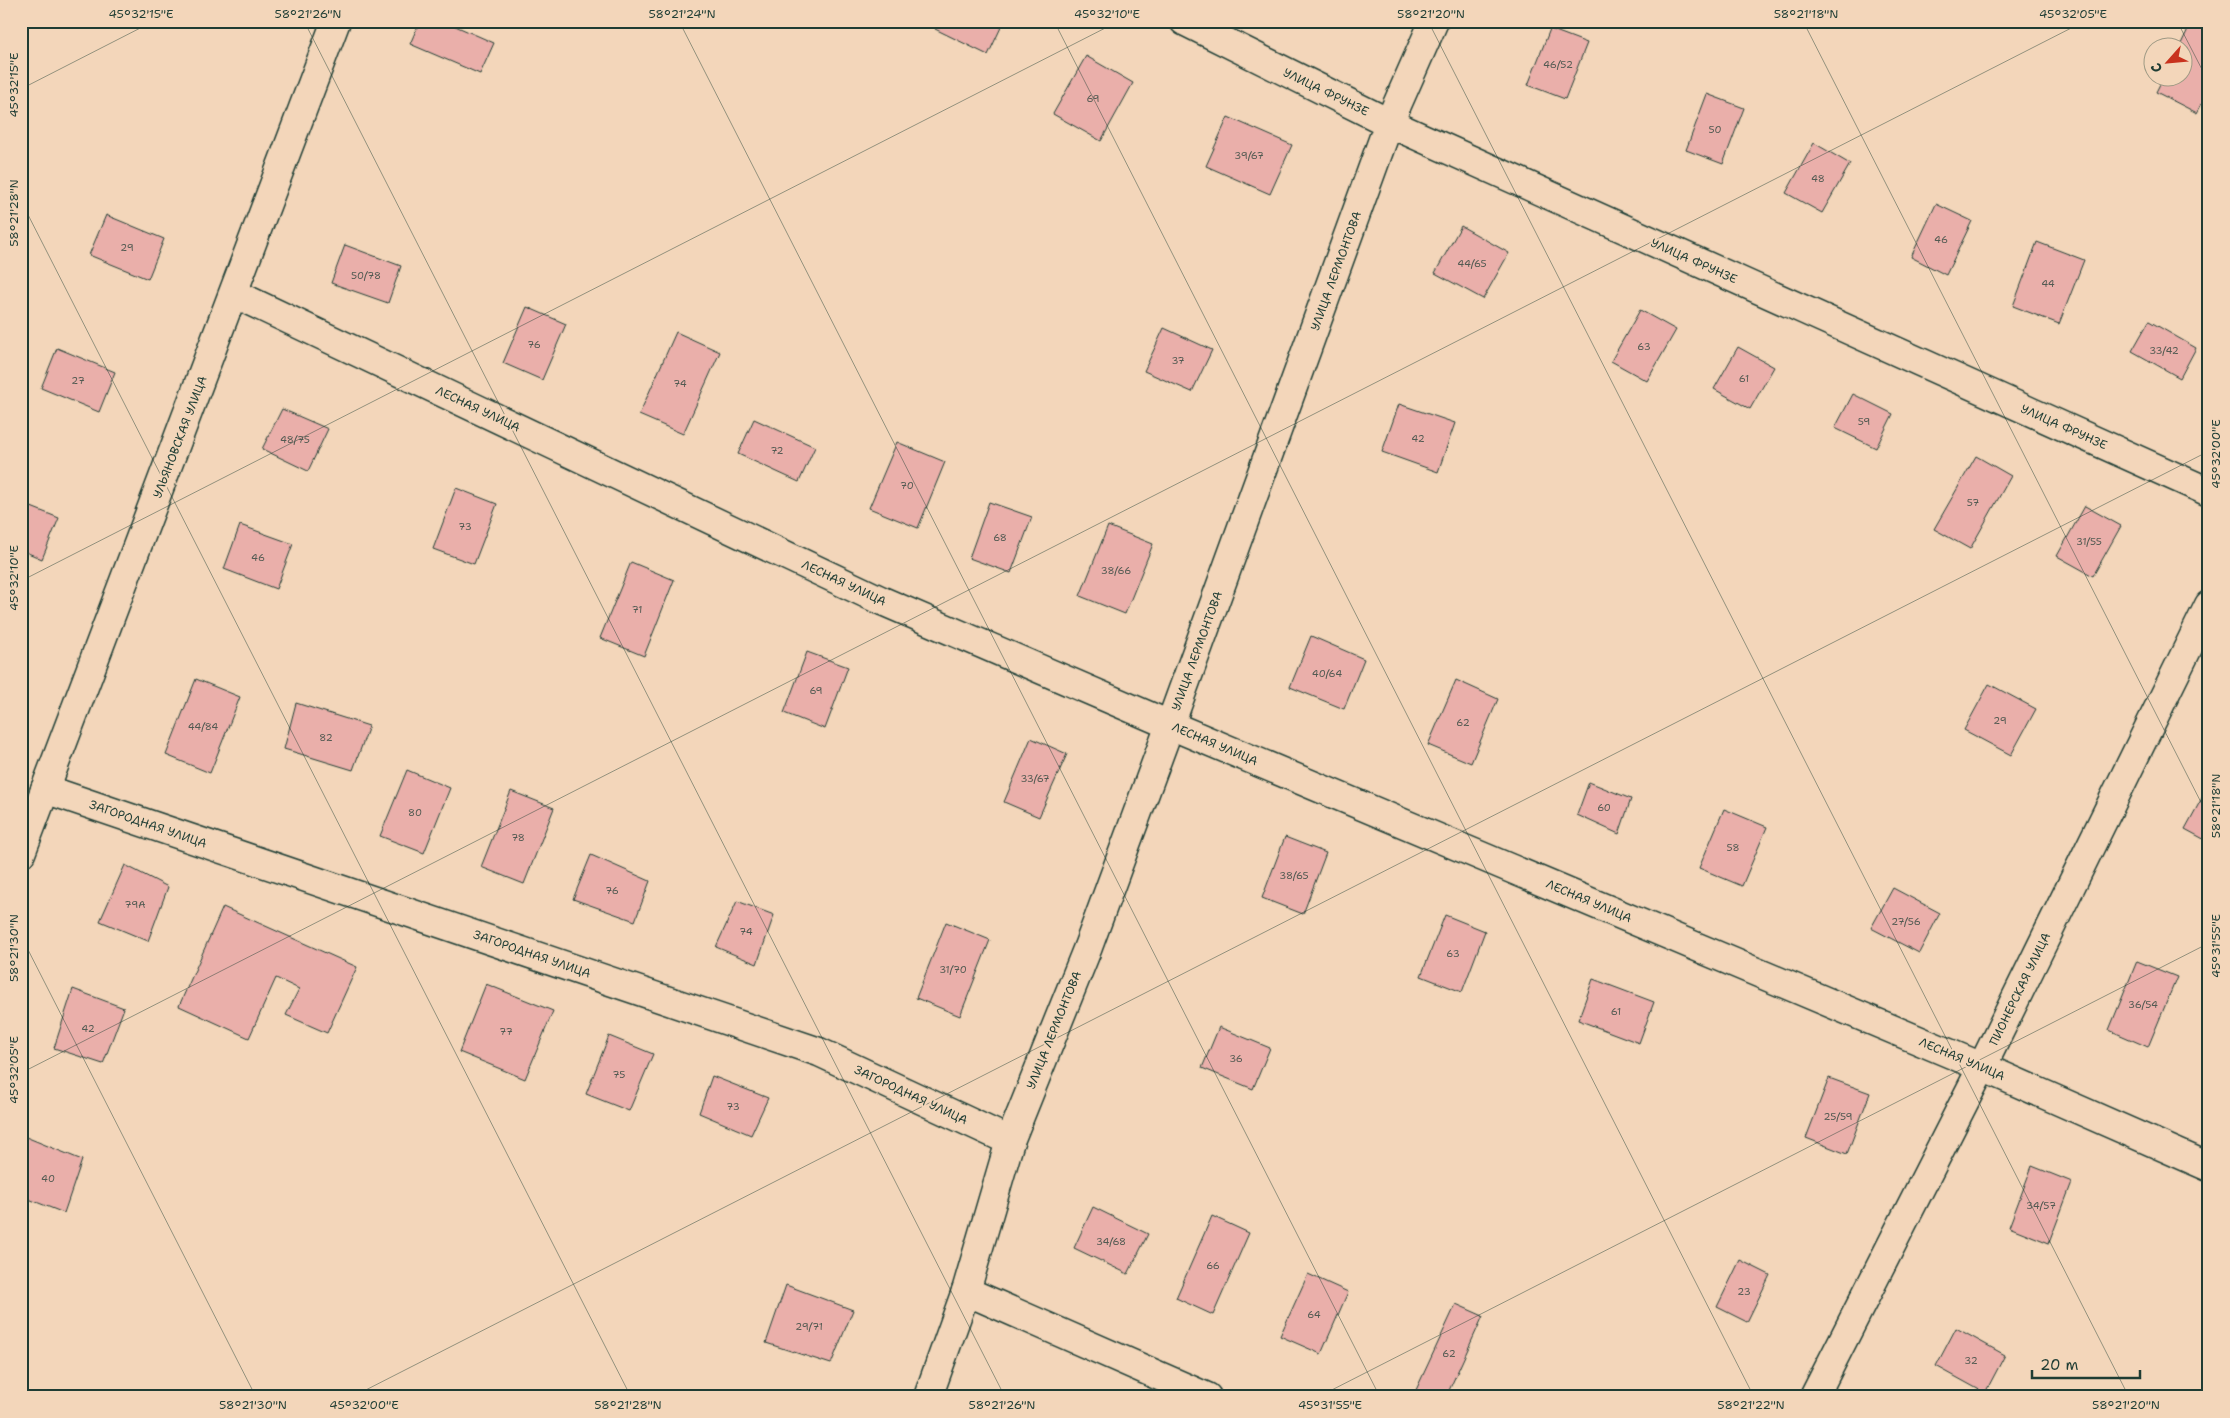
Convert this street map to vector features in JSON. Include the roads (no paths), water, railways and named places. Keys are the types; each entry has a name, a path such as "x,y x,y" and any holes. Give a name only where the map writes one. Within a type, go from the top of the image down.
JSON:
{"street":[{"name":"УЛЬЯНОВСКАЯ УЛИЦА","path":"21,853 336,21"},
{"name":"УЛИЦА ФРУНЗЕ","path":"1184,21 1389,123 2209,492"},
{"name":"УЛИЦА ЛЕРМОНТОВА","path":"928,1397 966,1291 1010,1142 1088,946 1389,123 1434,21"},
{"name":"ЛЕСНАЯ УЛИЦА","path":"234,294 880,600 1170,725 1982,1067 2209,1167"},
{"name":"ПИОНЕРСКАЯ УЛИЦА","path":"1814,1397 1982,1067 2209,605"},
{"name":"ЗАГОРОДНАЯ УЛИЦА","path":"45,789 819,1052 1010,1142"},
{"path":"966,1291 1207,1397"}]}
